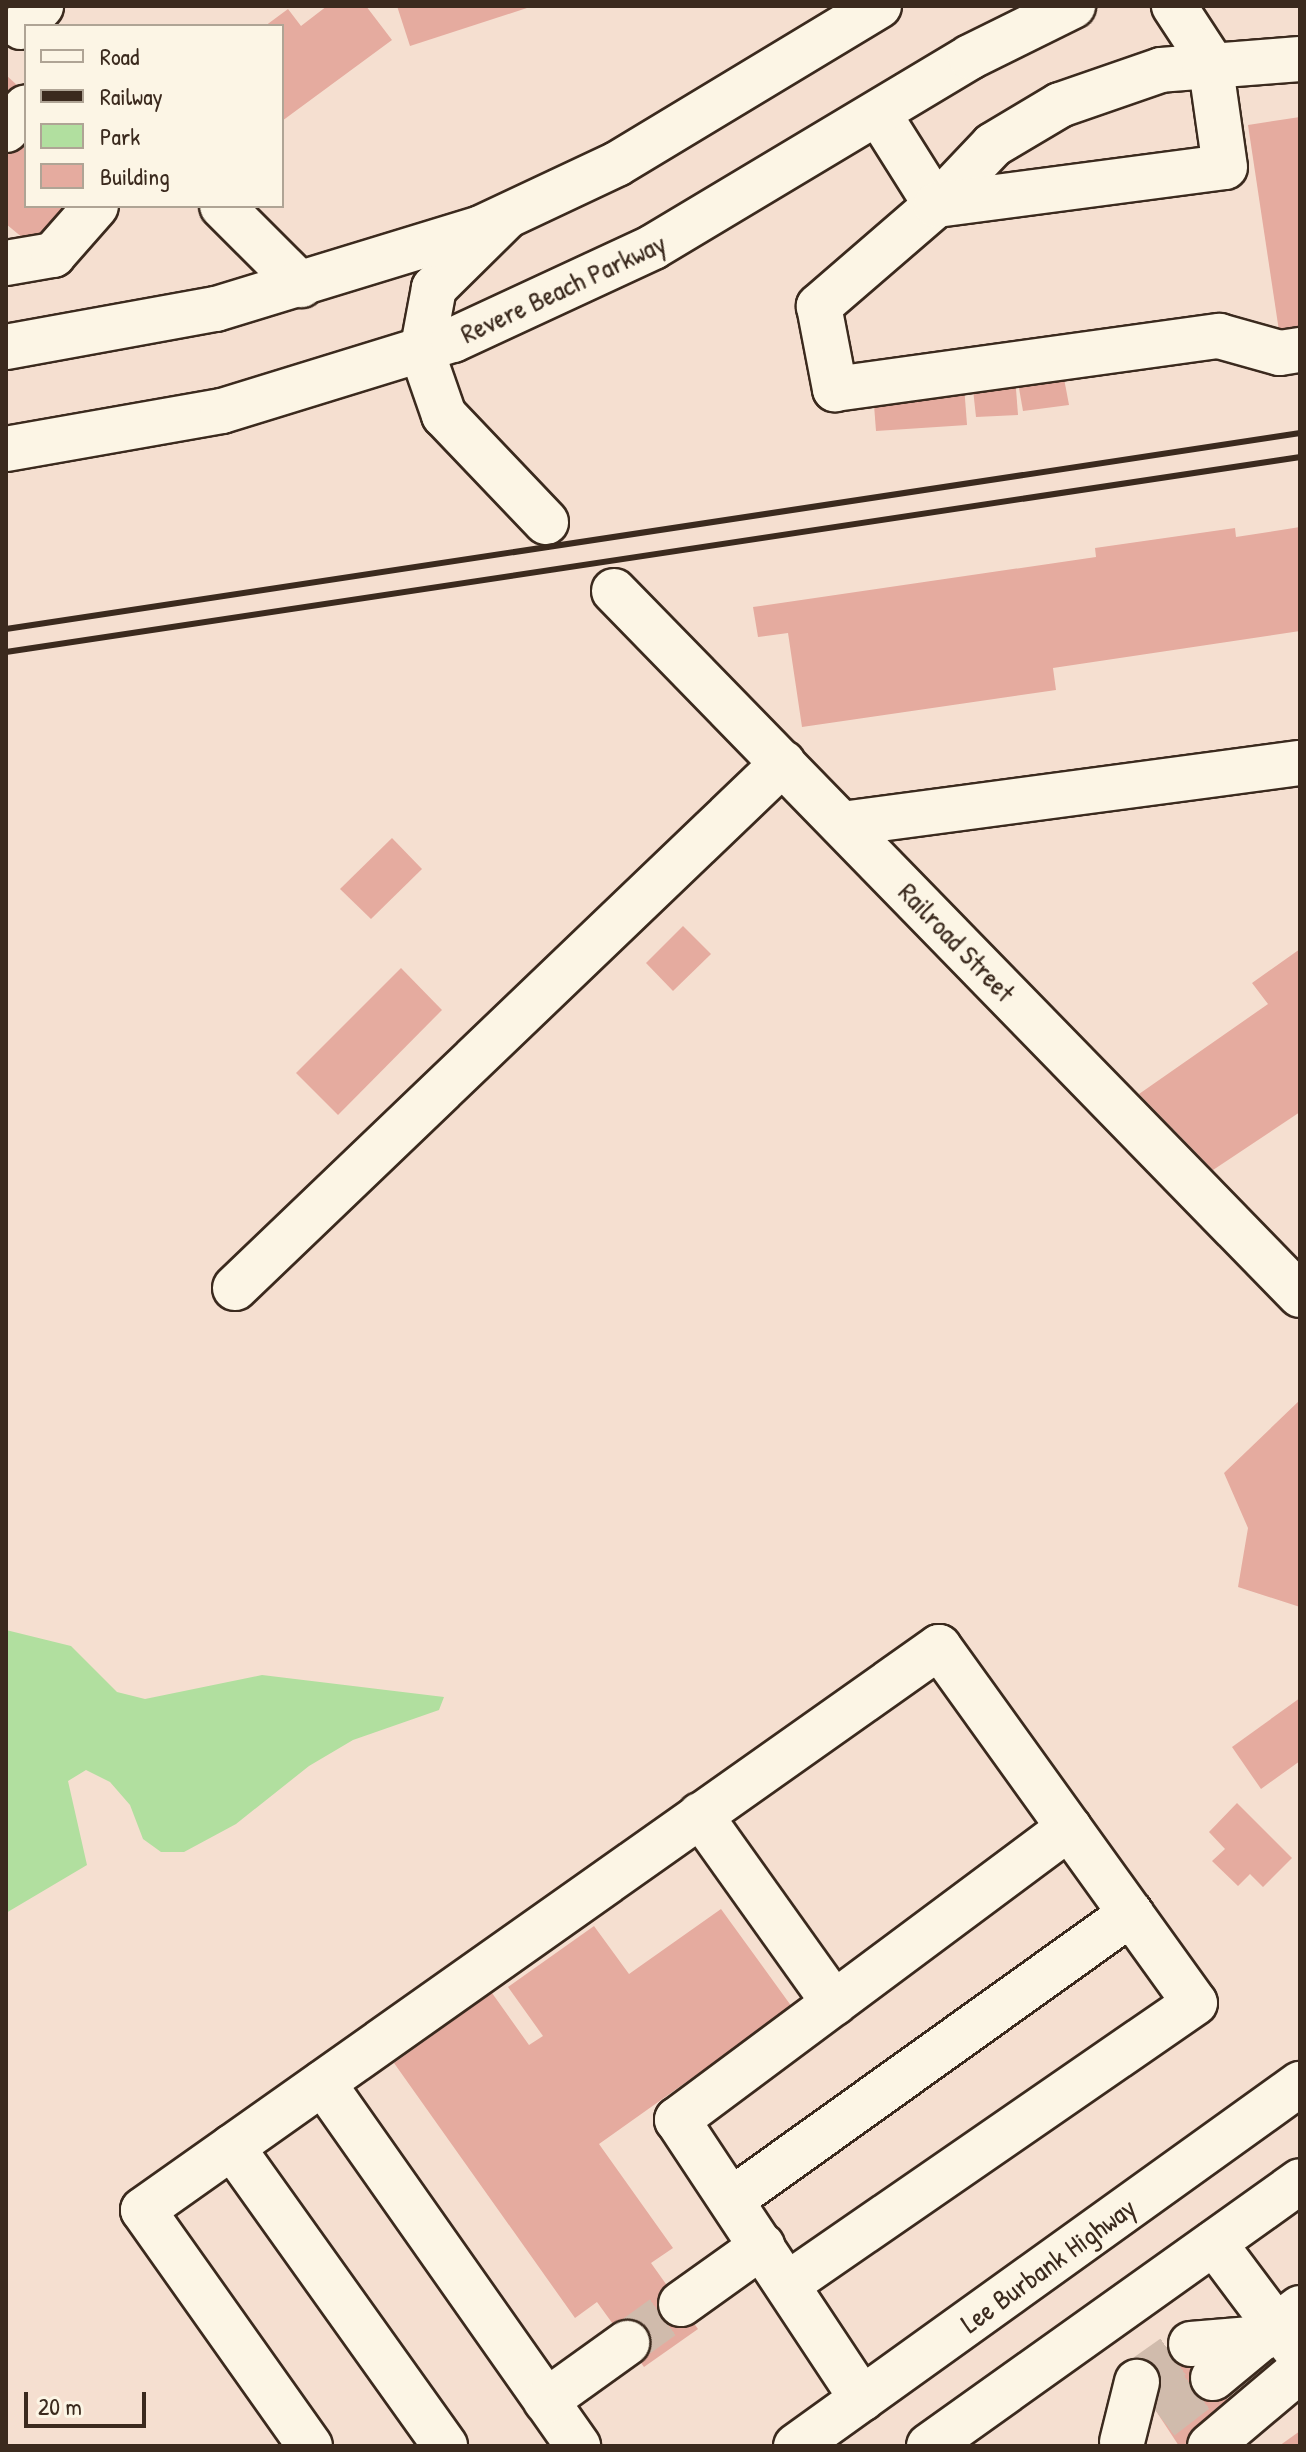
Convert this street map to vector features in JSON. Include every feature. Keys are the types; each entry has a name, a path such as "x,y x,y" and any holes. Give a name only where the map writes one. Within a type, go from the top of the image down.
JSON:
{"main road":[{"path":"6,347 181,317 301,285 505,218 617,164 879,6"},
{"name":"Revere Beach Parkway","path":"6,449 222,411 422,352 653,247 878,113 1073,6"},
{"path":"936,205 1225,167 1210,61 1174,6"},
{"path":"1300,59 1210,61 1136,76 1060,105 993,145 936,205 819,306 835,389 1219,336 1280,353 1300,350"},
{"path":"6,130 24,109"},
{"path":"878,113 936,205"},
{"path":"6,263 53,255 94,208"},
{"path":"224,208 301,285"},
{"path":"505,218 434,288 422,352 444,415 546,522"},
{"name":"Railroad Street","path":"614,591 1300,1295"},
{"path":"235,1288 783,763"},
{"path":"842,824 1300,763"},
{"path":"310,2446 143,2210 939,1647 1195,2003 787,2284"},
{"path":"700,1815 834,2003"},
{"path":"862,2399 677,2120 1069,1828"},
{"path":"731,2200 1131,1914"},
{"path":"323,2083 575,2445"},
{"name":"Lee Burbank Highway","path":"796,2446 1300,2084"},
{"path":"232,2147 445,2446"},
{"path":"929,2446 1300,2181"},
{"path":"1202,2361 1285,2332 1214,2243"},
{"path":"681,2304 762,2246"},
{"path":"546,2401 627,2343"},
{"path":"1210,2446 1300,2370"},
{"path":"1133,2438 1137,2382"}],"green space":[{"path":"6,1630 71,1646 117,1692 145,1699 262,1675 444,1697 439,1710 353,1740 309,1766 236,1824 184,1852 161,1852 143,1839 130,1805 110,1782 86,1770 68,1781 87,1865 6,1913"}],"building":[{"path":"327,6 366,6 392,40 284,120 284,24 268,24 288,9 301,26"},
{"path":"397,6 530,6 530,7 410,46"},
{"path":"6,75 18,86 6,100"},
{"path":"1300,117 1300,328 1279,331 1248,125"},
{"path":"24,125 24,208 79,208 40,252 6,224 6,146"},
{"path":"1062,368 1069,405 1023,411 1017,377"},
{"path":"1015,376 1018,415 976,417 972,380"},
{"path":"964,385 967,425 876,431 873,392"},
{"path":"1300,527 1300,631 1053,668 1056,690 802,727 788,633 758,637 753,607 1096,557 1095,548 1235,528 1236,537"},
{"path":"392,838 422,869 371,919 340,889"},
{"path":"683,926 711,954 673,991 646,963"},
{"path":"1300,949 1300,1112 1213,1170 1139,1094 1268,1004 1252,983"},
{"path":"401,968 442,1010 338,1115 296,1073"},
{"path":"1300,1400 1300,1607 1238,1587 1248,1528 1224,1473"},
{"path":"1300,1698 1300,1761 1261,1789 1232,1747"},
{"path":"1237,1803 1292,1858 1263,1887 1250,1874 1238,1886 1212,1861 1225,1849 1209,1832"},
{"path":"721,1909 792,2007 599,2144 673,2248 651,2263 698,2329 644,2367 597,2302 575,2318 394,2063 492,1993 529,2045 543,2036 508,1987 594,1926 629,1974"},
{"path":"1186,2338 1240,2417 1198,2446 1179,2446 1131,2373"},
{"path":"1300,2431 1300,2446 1279,2446"}],"tunnel":[{"path":"627,2343 681,2304"},
{"path":"1137,2382 1191,2344"},
{"path":"1161,2418 1213,2378"}],"railway":[{"path":"6,629 1300,433"},
{"path":"6,652 1300,457"}]}
